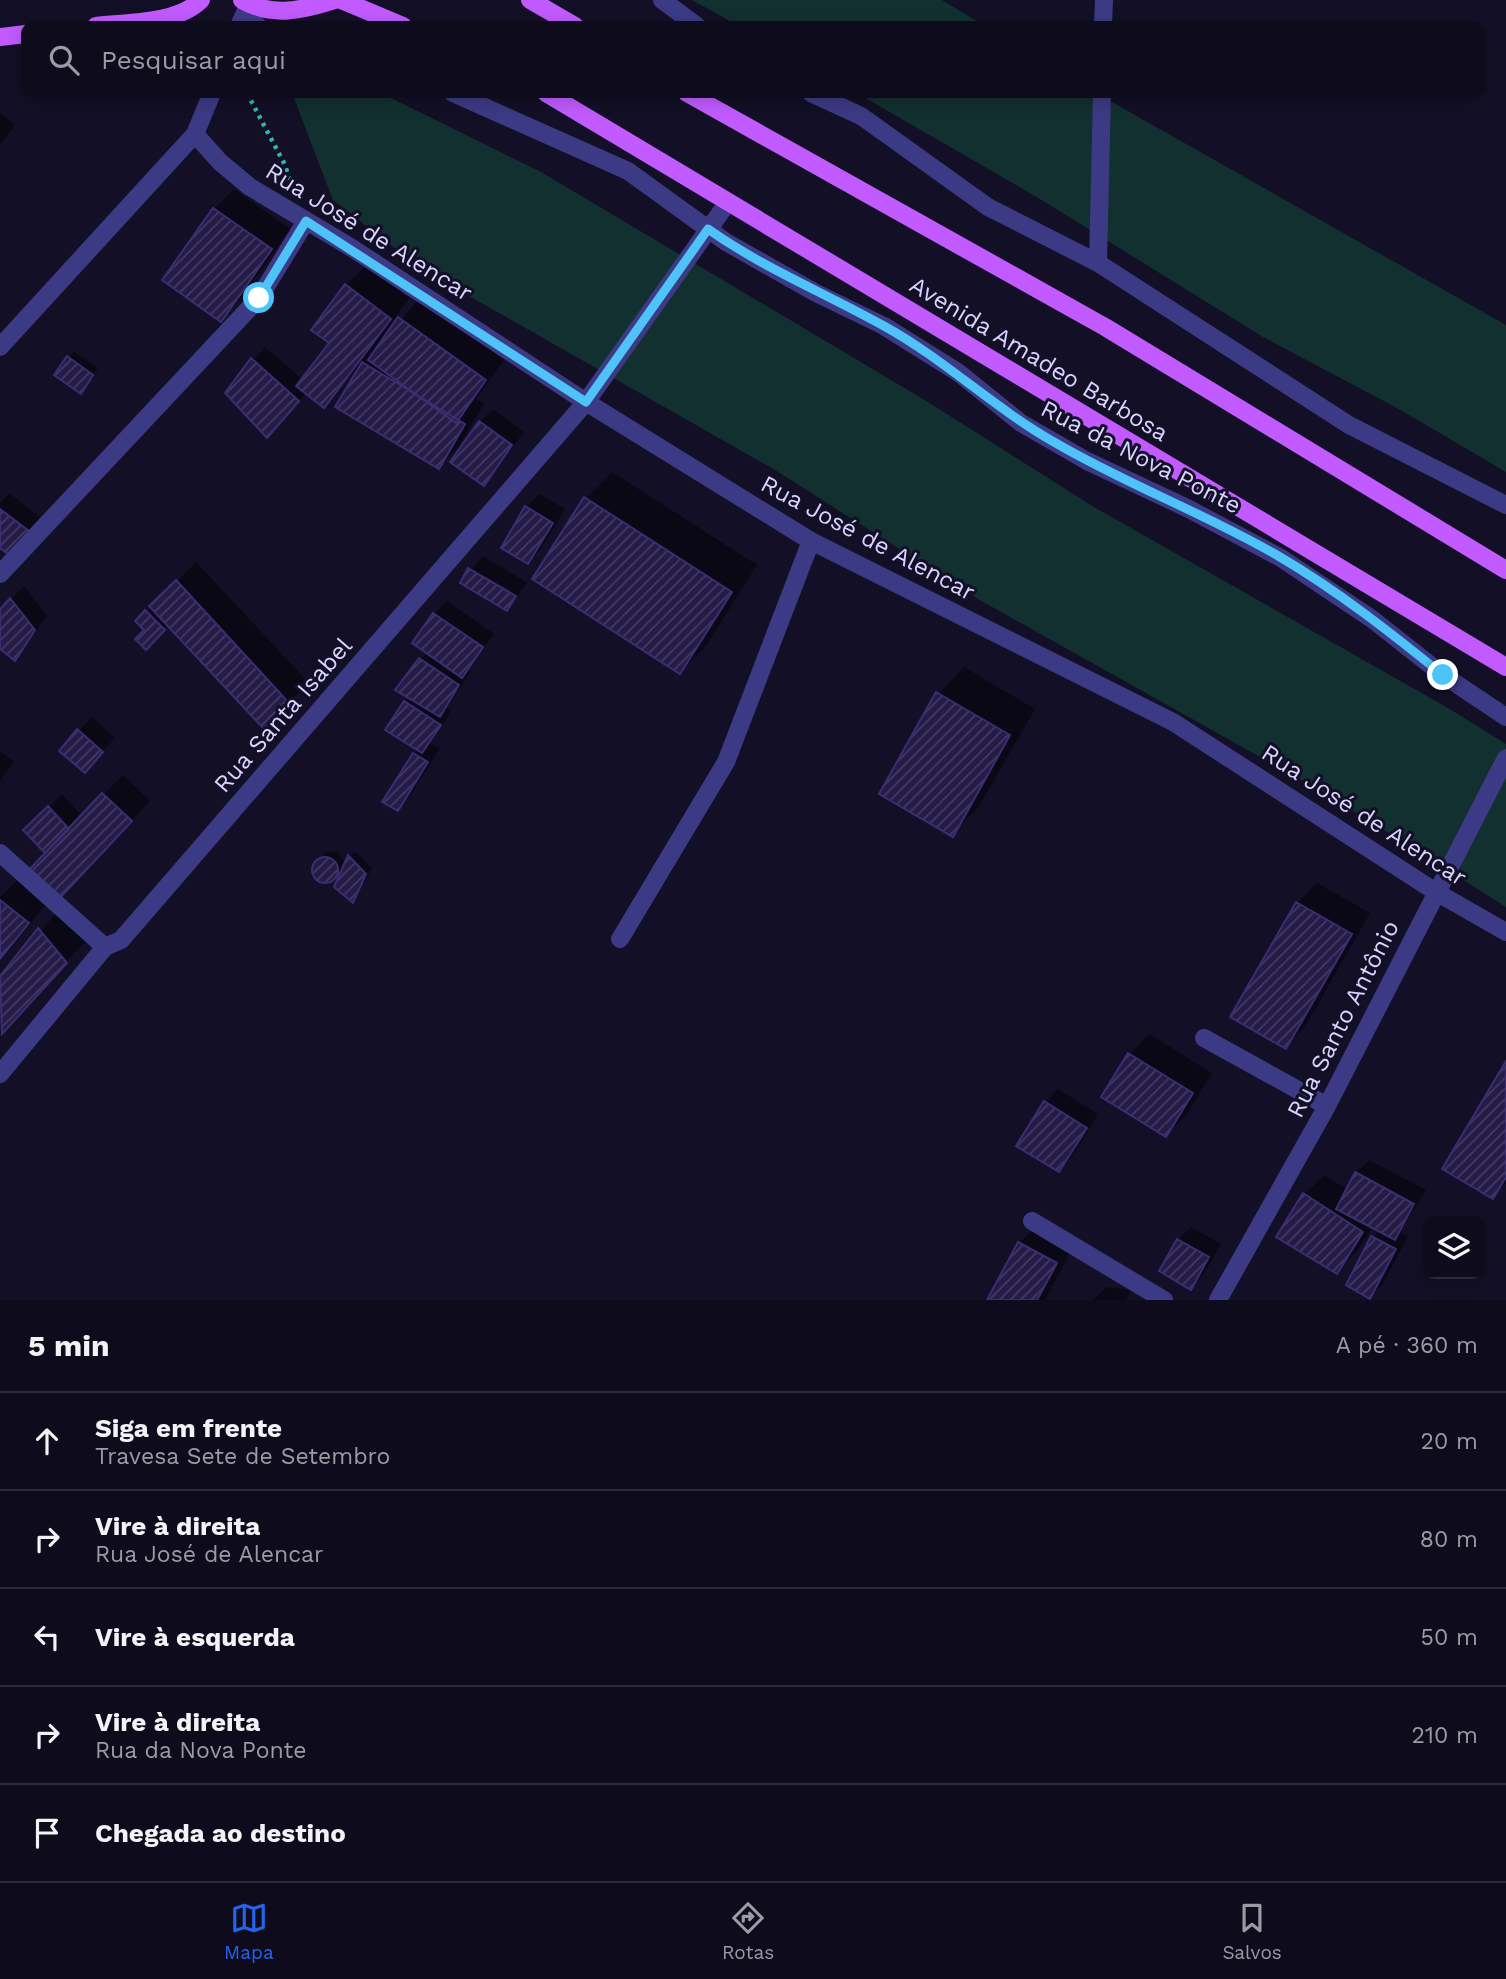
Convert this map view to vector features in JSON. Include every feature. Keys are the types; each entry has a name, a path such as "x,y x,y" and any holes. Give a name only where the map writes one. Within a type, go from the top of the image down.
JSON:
{"main road":[{"path":"137,21 190,11 201,0"},
{"path":"246,16 303,10 335,0"},
{"path":"341,0 391,21"},
{"path":"530,0 566,21"},
{"path":"0,37 21,35"},
{"name":"Avenida Amadeo Barbosa","path":"554,98 1506,667"},
{"path":"697,98 1105,327 1506,570"}],"street":[{"path":"662,0 690,21"},
{"path":"1103,21 1104,0"},
{"path":"0,347 195,134 210,98"},
{"name":"Rua da Nova Ponte","path":"464,98 628,171 708,229 816,293 884,326 959,373 1021,423 1076,455 1189,509 1281,558 1372,618 1443,675 1506,717"},
{"path":"822,98 861,116 988,207 1098,263 1349,425 1506,505"},
{"path":"1098,263 1102,98"},
{"name":"Rua José de Alencar","path":"195,134 220,162 250,187 586,402 811,541 1173,722 1436,892 1506,932"},
{"name":"Rua Santa Isabel","path":"0,1074 105,947 121,940 586,402 728,202"},
{"path":"0,574 259,298 300,218"},
{"path":"620,939 726,762 811,541"},
{"name":"Rua Santo Antônio","path":"1218,1300 1327,1106 1506,758"},
{"path":"0,853 105,947"},
{"path":"1204,1038 1327,1106"},
{"path":"1032,1221 1164,1300"}],"path":[{"path":"250,98 285,165 300,218"}],"green space":[{"path":"692,0 942,0 977,21 730,21"},
{"path":"294,98 391,98 541,172 928,402 1094,507 1448,708 1506,744 1506,907 1328,795 978,599 775,470 420,268 333,200"},
{"path":"866,98 1105,98 1506,325 1506,472 1397,408 1263,337 1040,199"}],"building":[{"path":"213,208 272,249 221,322 162,280"},
{"path":"345,284 391,319 324,408 296,386 329,343 311,330"},
{"path":"398,317 486,380 456,423 368,360"},
{"path":"67,356 93,375 81,394 54,375"},
{"path":"251,358 299,401 267,438 225,393"},
{"path":"362,362 465,424 439,469 335,407"},
{"path":"479,421 512,445 484,486 450,462"},
{"path":"584,497 732,592 680,674 532,579"},
{"path":"525,506 553,523 528,564 501,548"},
{"path":"0,509 29,531 10,556 0,548"},
{"path":"468,568 516,596 507,611 460,583"},
{"path":"176,580 290,704 264,729 149,606"},
{"path":"10,598 35,630 15,661 0,649 0,609"},
{"path":"145,610 165,630 146,650 135,639 144,630 135,621"},
{"path":"433,613 483,647 462,678 412,643"},
{"path":"419,658 459,685 440,717 395,690"},
{"path":"936,692 1010,735 953,837 879,794"},
{"path":"404,701 441,725 422,753 385,730"},
{"path":"77,729 103,752 85,773 59,751"},
{"path":"413,753 428,762 398,811 382,802"},
{"path":"102,793 132,821 57,901 27,872"},
{"path":"48,806 69,829 45,853 23,830"},
{"path":"348,855 366,874 353,903 334,887"},
{"path":"325,857 335,860 338,870 335,880 325,883 315,880 312,870 315,860"},
{"path":"0,900 29,923 0,959"},
{"path":"1296,902 1352,934 1286,1049 1230,1017"},
{"path":"38,928 67,963 2,1034 0,976"},
{"path":"1128,1053 1193,1093 1166,1137 1101,1097"},
{"path":"1506,1061 1506,1177 1493,1199 1442,1169"},
{"path":"1044,1101 1087,1128 1059,1172 1016,1146"},
{"path":"1355,1172 1414,1204 1395,1240 1336,1209"},
{"path":"1303,1193 1363,1232 1337,1274 1276,1237"},
{"path":"1371,1236 1396,1249 1370,1299 1346,1285"},
{"path":"1177,1239 1209,1257 1191,1290 1159,1271"},
{"path":"1018,1242 1057,1263 1037,1300 987,1300"}],"route":[{"path":"259,298 306,221 352,248 586,402 708,229 816,293 884,326 959,373 1021,423 1087,461 1189,509 1281,558 1372,618 1443,675"}]}
